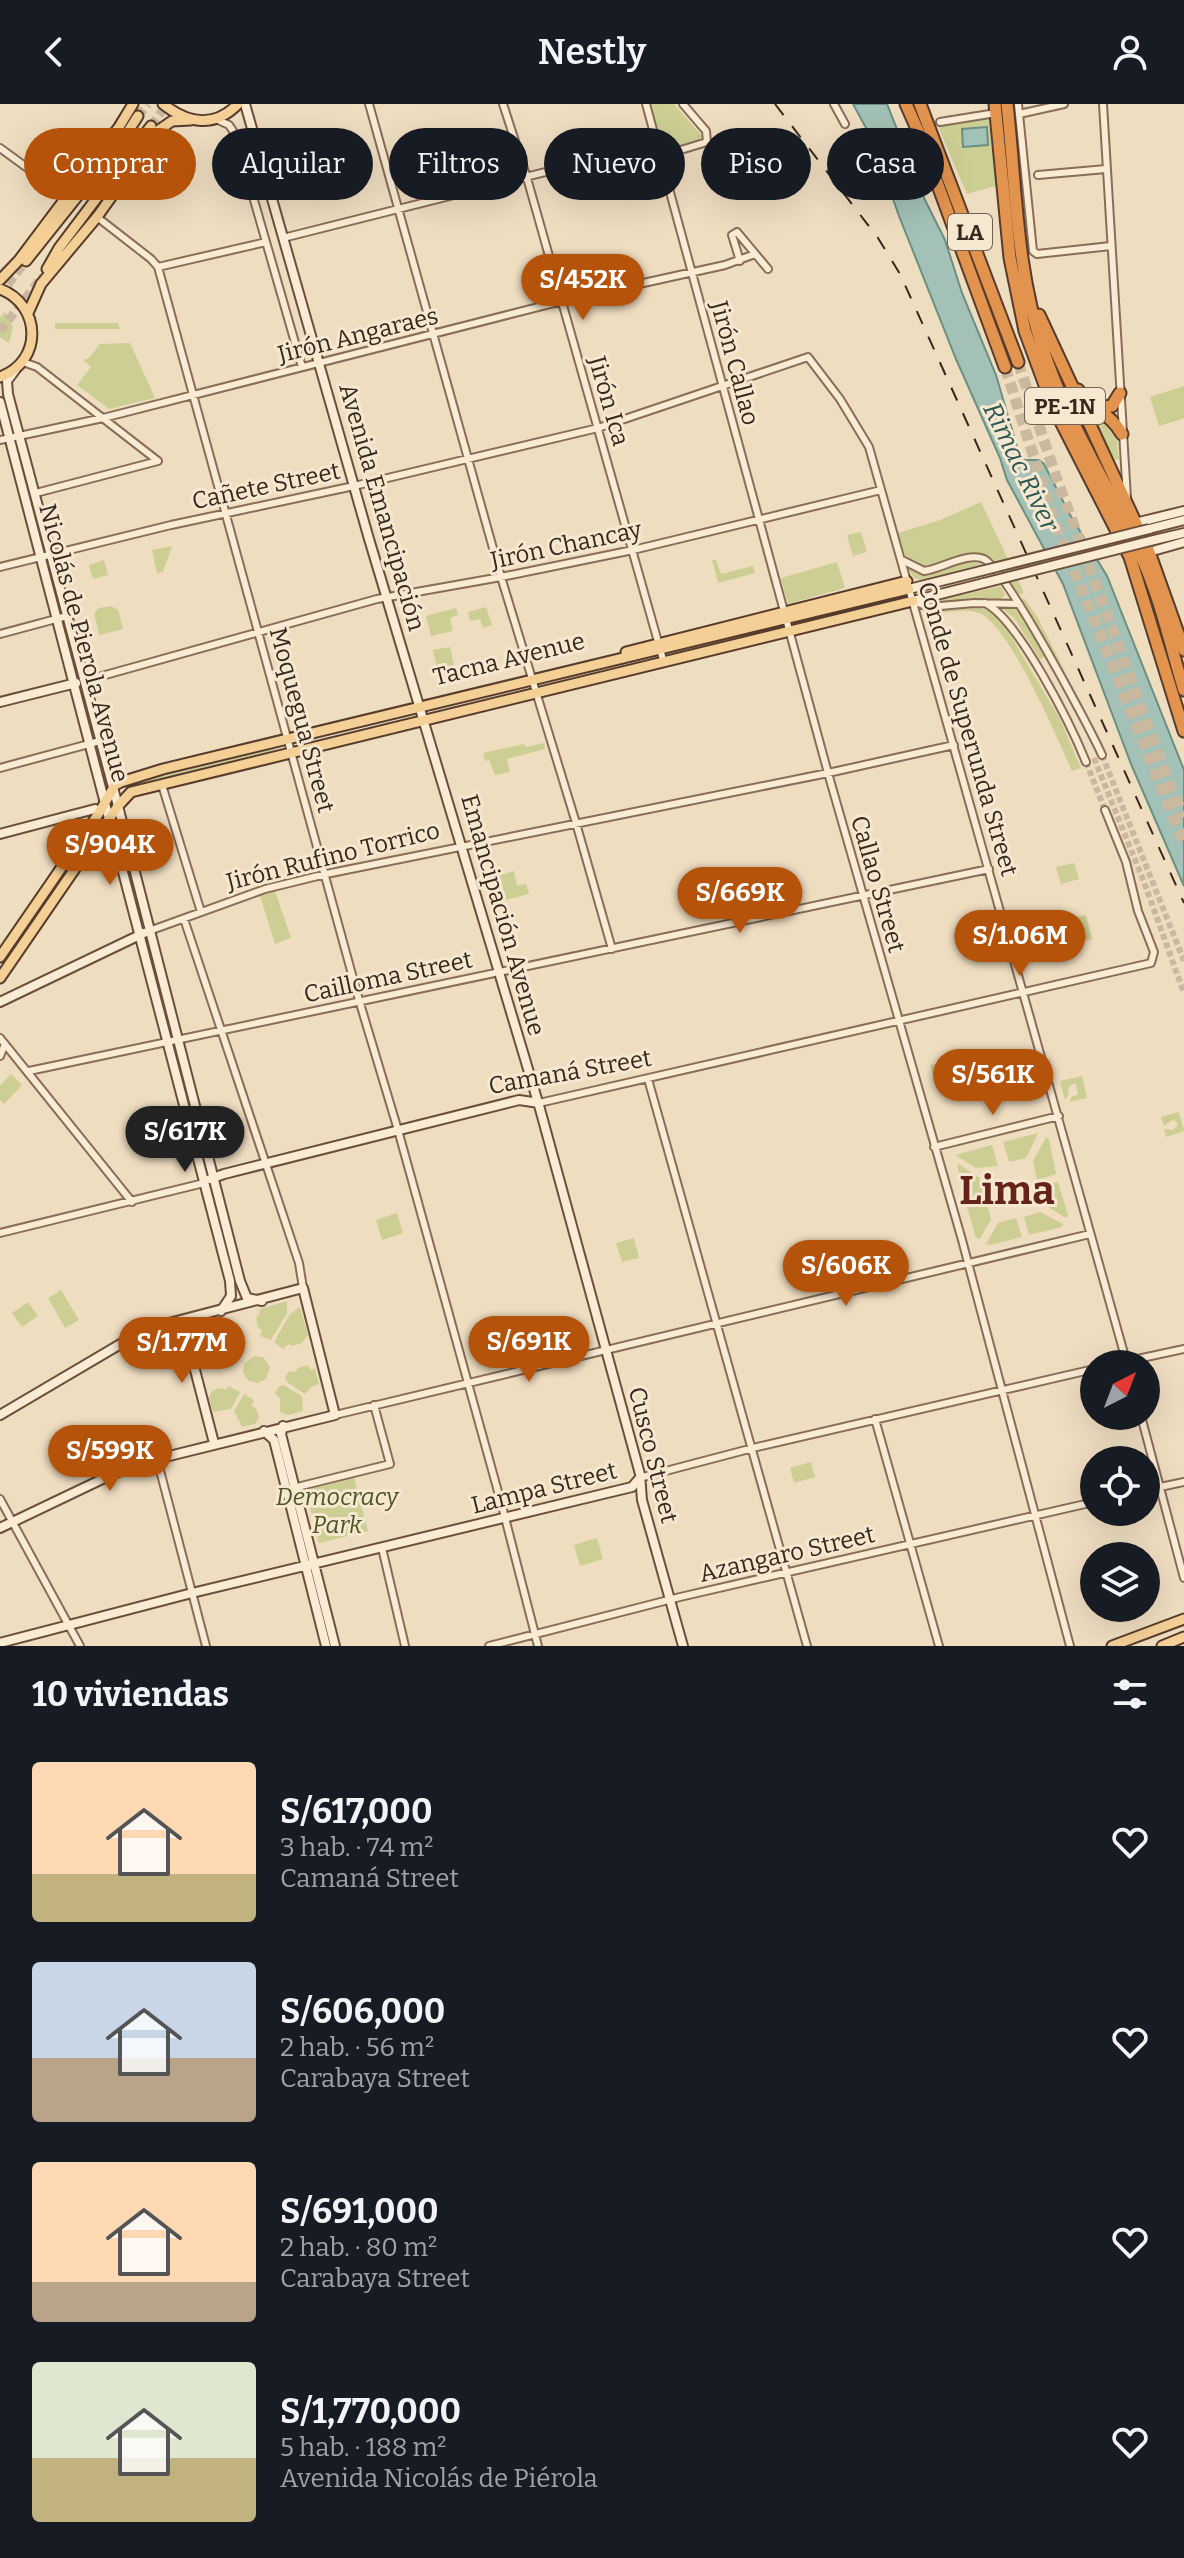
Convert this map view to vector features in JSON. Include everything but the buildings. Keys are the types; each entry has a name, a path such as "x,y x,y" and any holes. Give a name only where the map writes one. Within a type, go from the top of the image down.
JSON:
{"highway":[{"name":"LA","path":"920,104 1018,362"},
{"name":"PE-1N","path":"1007,104 1026,285 1043,350 1059,391 1147,571 1184,690"},
{"name":"PE-1N","path":"995,108 1010,258 1019,308 1032,352 1052,404 1130,557 1184,731"},
{"name":"LA","path":"908,109 1005,367"},
{"path":"1026,285 1135,523 1152,546 1184,650"},
{"path":"1066,375 1084,399 1113,419 1122,434"},
{"path":"1098,408 1112,406 1120,393"}],"main road":[{"path":"118,128 133,104"},
{"path":"163,104 191,120"},
{"path":"42,279 97,217 159,130 172,121 216,119 238,104"},
{"path":"245,104 320,364"},
{"path":"0,280 23,260 117,138 138,116"},
{"path":"28,313 42,279 119,177 151,126"},
{"path":"23,260 63,200"},
{"path":"0,289 18,299 28,313 33,330 32,341 20,365 0,377"},
{"name":"Avenida Emancipación","path":"320,364 419,704"},
{"name":"Nicolás de Pierola Avenue","path":"20,365 8,379 7,387 36,493 56,618 231,1290 231,1296 221,1311"},
{"name":"Nicolás de Pierola Avenue","path":"0,402 5,439 67,616 243,1292 251,1300 262,1301"},
{"path":"1135,523 1184,511"},
{"path":"911,586 1184,520"},
{"path":"1152,546 1184,533"},
{"path":"913,601 1152,546 1184,542"},
{"name":"Tacna Avenue","path":"112,786 142,775 419,704 911,586"},
{"name":"Tacna Avenue","path":"118,806 131,792 538,696 913,601"},
{"path":"0,702 84,681"},
{"name":"Emancipación Avenue","path":"419,704 539,1103 572,1227"},
{"path":"0,957 112,786"},
{"path":"0,948 104,800"},
{"path":"0,978 118,806"},
{"path":"0,834 95,809"},
{"name":"Jirón Rufino Torrico","path":"0,1002 149,931"},
{"name":"Camaná Street","path":"204,1183 266,1164 519,1100 539,1103"},
{"name":"Cusco Street","path":"572,1227 683,1646"},
{"path":"0,1415 136,1334 303,1288 335,1415 214,1443 115,1473 0,1528"},
{"path":"182,1320 214,1443"},
{"path":"283,1426 281,1434 291,1489 326,1646"},
{"path":"263,1431 274,1440 291,1489"},
{"name":"Lampa Street","path":"0,1643 192,1593 632,1487 639,1478"},
{"path":"309,1565 335,1646"},
{"path":"1112,1646 1184,1619"},
{"path":"1162,1646 1184,1637"}],"street":[{"path":"369,104 501,577 612,949"},
{"name":"Jirón Ica","path":"503,104 511,128"},
{"name":"Jirón Callao","path":"646,104 653,128"},
{"path":"683,104 706,131 708,139 703,145 685,150"},
{"path":"834,104 845,124"},
{"path":"1018,104 1033,251 1037,254 1111,246"},
{"path":"1019,114 1064,104"},
{"path":"1103,104 1128,505"},
{"path":"940,122 995,108"},
{"path":"216,119 229,125 235,134 302,367"},
{"path":"0,148 24,165"},
{"path":"1038,175 1106,169"},
{"name":"Jirón Ica","path":"528,182 664,663"},
{"path":"283,238 441,200"},
{"name":"Jirón Callao","path":"672,200 790,631"},
{"path":"97,217 158,267 266,242"},
{"path":"740,261 732,234 737,233 768,269"},
{"name":"Jirón Angaraes","path":"5,439 103,418 562,301 725,265 755,254"},
{"name":"Moquegua Street","path":"158,267 538,1646"},
{"name":"Cañete Street","path":"0,567 226,512 354,486 598,428 808,357"},
{"name":"Conde de Superunda Street","path":"808,357 840,399 869,447 911,586 1122,1350"},
{"path":"20,365 37,367 158,461 36,493"},
{"name":"Jirón Chancay","path":"84,681 388,598 633,550 881,490"},
{"path":"901,559 924,571 972,558 986,560 1018,604 1102,755"},
{"path":"913,601 929,607 1018,604"},
{"path":"985,603 1006,618 1074,732 1086,762"},
{"path":"0,634 67,616"},
{"name":"Callao Street","path":"790,631 969,1263 1070,1646"},
{"path":"1037,667 1043,659 1051,660"},
{"path":"1074,732 1086,736 1091,732"},
{"path":"0,768 100,741"},
{"name":"Jirón Rufino Torrico","path":"149,931 265,889 326,874 954,745"},
{"path":"162,785 201,912"},
{"name":"Camaná Street","path":"539,1103 1151,963 1154,952 1138,911 1126,862 1105,810"},
{"name":"Cailloma Street","path":"29,1071 169,1044 359,1000 989,869"},
{"path":"184,919 299,1263 303,1288"},
{"path":"0,1056 2,1041"},
{"path":"2,1041 132,1202"},
{"path":"648,1079 807,1646"},
{"path":"934,1147 1059,1116"},
{"name":"Camaná Street","path":"0,1233 204,1183"},
{"path":"335,1415 1090,1234"},
{"path":"1160,1355 1184,1349"},
{"name":"Lampa Street","path":"639,1478 753,1448 1080,1372"},
{"path":"291,1489 390,1464 374,1405"},
{"path":"875,1419 939,1646"},
{"path":"157,1459 206,1646"},
{"path":"1160,1487 1184,1482"},
{"path":"1160,1491 1184,1578"},
{"path":"0,1499 80,1646"},
{"name":"Azangaro Street","path":"489,1646 669,1599 1080,1505"},
{"path":"382,1548 405,1646"}],"green space":[{"path":"650,104 674,104 701,135 701,144 685,148 685,128 657,128"},
{"path":"988,116 996,186 967,194 944,140 944,128 939,128 937,124"},
{"path":"5,312 13,327 9,343 0,337 0,317"},
{"path":"55,323 118,323 120,329 55,329"},
{"path":"130,343 155,398 109,409 77,385 91,367 83,360 89,358 100,344"},
{"path":"1184,386 1184,418 1159,426 1150,397"},
{"path":"1085,405 1115,428 1119,459 1114,460"},
{"path":"981,502 1024,593 1018,595 995,562 986,555 968,555 922,566 905,555 898,533 940,520"},
{"path":"861,532 867,552 853,556 847,535"},
{"path":"172,546 163,572 157,573 152,550"},
{"path":"104,560 108,575 93,579 89,565"},
{"path":"712,560 716,560 721,574 753,566 755,573 718,583"},
{"path":"837,562 845,588 788,604 781,578"},
{"path":"969,562 986,565 921,580 914,578 907,567 924,575"},
{"path":"1001,586 1005,595 999,601 980,599 925,603"},
{"path":"1024,598 1038,618 1068,677 1022,600"},
{"path":"111,606 118,610 123,629 99,635 94,613 99,608"},
{"path":"999,606 1016,607 1045,657 1040,659 1014,618"},
{"path":"486,607 492,625 483,628 480,619 470,621 468,612"},
{"path":"456,608 458,615 450,618 453,631 431,636 426,616"},
{"path":"988,610 1002,621 1060,719 1081,768 1072,771 1018,659 991,622 973,612 930,614 933,611"},
{"path":"450,647 454,665 437,669 433,650"},
{"path":"544,743 545,749 507,759 510,772 495,775 483,753 524,744 526,747"},
{"path":"274,748 137,784 136,781"},
{"path":"1074,863 1079,879 1061,884 1056,867"},
{"path":"514,871 517,886 526,884 529,894 506,900 500,875"},
{"path":"275,891 291,938 275,944 260,896"},
{"path":"1086,915 1092,939 1068,945 1063,920"},
{"path":"943,1062 949,1084 937,1088 930,1065"},
{"path":"11,1074 22,1085 4,1104 0,1100 0,1086"},
{"path":"1082,1076 1087,1098 1069,1102 1072,1096 1078,1095 1076,1084 1073,1084 1068,1088 1069,1094 1065,1100 1060,1081"},
{"path":"1179,1112 1184,1131 1166,1137 1164,1129 1173,1130 1178,1125 1174,1119 1164,1126 1161,1117"},
{"path":"1038,1133 1026,1158 1009,1162 1003,1142"},
{"path":"1046,1137 1056,1174 1037,1180 1033,1161"},
{"path":"992,1145 998,1166 976,1168 955,1155"},
{"path":"957,1163 979,1177 984,1194 964,1199"},
{"path":"1058,1182 1068,1215 1066,1218 1045,1205 1040,1187"},
{"path":"986,1201 991,1219 980,1239 976,1238 967,1207"},
{"path":"1040,1212 1063,1224 1062,1227 1029,1235 1024,1217"},
{"path":"397,1213 403,1233 382,1240 376,1220"},
{"path":"1016,1218 1022,1237 986,1244 998,1223"},
{"path":"634,1238 639,1258 622,1262 616,1243"},
{"path":"61,1290 79,1320 65,1328 48,1298"},
{"path":"287,1301 287,1313 271,1340 260,1336 262,1330 258,1328 256,1317 260,1309"},
{"path":"28,1302 38,1316 22,1327 12,1313"},
{"path":"300,1307 308,1335 302,1343 289,1344 283,1349 274,1342 290,1314"},
{"path":"227,1319 233,1323 233,1338 238,1342 232,1351 202,1329 206,1324"},
{"path":"203,1337 230,1354 224,1365 218,1363 216,1367 207,1369 200,1364 194,1342"},
{"path":"254,1356 263,1357 270,1367 266,1379 258,1383 249,1381 243,1373 244,1364"},
{"path":"308,1365 310,1370 315,1369 319,1384 305,1394 287,1382 285,1377 289,1371 295,1372"},
{"path":"283,1385 302,1396 303,1411 288,1415 280,1412 280,1398 275,1394 278,1387"},
{"path":"228,1386 240,1392 231,1409 213,1412 209,1397 213,1390 226,1390"},
{"path":"244,1394 254,1400 251,1406 256,1408 259,1417 255,1424 242,1427 234,1411"},
{"path":"811,1462 815,1477 794,1483 790,1468"},
{"name":"Democracy Park","path":"354,1478 368,1531 319,1543 306,1490"},
{"path":"597,1538 603,1559 580,1566 574,1545"}],"water":[{"path":"853,104 887,104 896,128 866,128"},
{"path":"987,127 988,145 963,147 962,129"},
{"name":"Rimac River","path":"893,200 925,200 945,240 962,293 996,375 1020,457 1039,460 1044,464 1107,576 1184,770 1184,886 1131,764 1063,584 1007,480"}],"pier":[{"path":"1089,540 1101,559 1051,572 1040,552"}],"tunnel":[{"path":"138,116 148,104"},
{"path":"151,126 167,104"},
{"path":"0,295 26,261"},
{"path":"0,331 42,277"},
{"path":"1018,362 1056,477 1184,817"},
{"path":"1005,367 1054,520 1184,843"},
{"path":"1102,755 1184,961"},
{"path":"1094,758 1184,993"},
{"path":"1086,762 1105,810"}],"railway":[{"path":"775,104 878,238 900,274 1184,903"}],"district":[{"name":"Lima","path":"1007,1191"}]}
